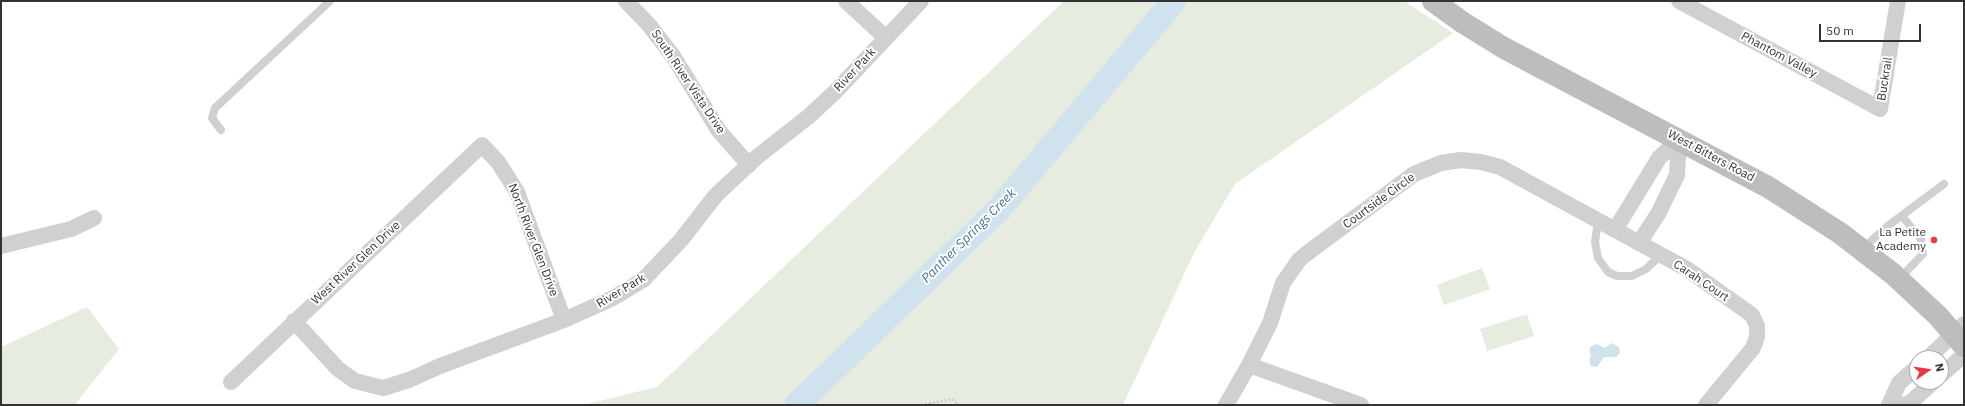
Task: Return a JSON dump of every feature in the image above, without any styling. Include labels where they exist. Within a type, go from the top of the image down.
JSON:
[{"type":"main road","name":"West Bitters Road","points":[[1433,1],[1462,22],[1504,48],[1680,139],[1768,187],[1840,233],[1861,249],[1899,279],[1960,335]]},
{"type":"street","name":"South River Vista Drive","points":[[626,1],[649,25],[673,56],[719,131],[749,165]]},
{"type":"street","points":[[846,1],[886,37]]},
{"type":"street","name":"River Park","points":[[294,322],[338,369],[355,381],[383,388],[410,380],[440,366],[564,320],[613,298],[643,280],[681,240],[716,195],[758,156],[808,117],[922,1]]},
{"type":"street","name":"Buckrail","points":[[1880,109],[1898,1]]},
{"type":"street","name":"Phantom Valley","points":[[1687,3],[1880,109]]},
{"type":"street","points":[[1615,230],[1659,158],[1680,139]]},
{"type":"street","points":[[1638,243],[1658,214],[1677,175],[1680,139]]},
{"type":"street","name":"North River Glen Drive","points":[[482,145],[498,162],[517,192],[564,320]]},
{"type":"street","name":"West River Glen Drive","points":[[231,382],[482,145]]},
{"type":"street","name":"Courtside Circle","points":[[1226,405],[1249,365],[1270,323],[1283,283],[1299,260],[1414,174],[1432,166],[1461,160],[1481,162],[1500,168],[1638,243]]},
{"type":"street","points":[[1,246],[71,229],[94,218]]},
{"type":"street","name":"Carah Court","points":[[1638,243],[1687,269],[1752,315],[1758,326],[1758,337],[1754,348],[1706,405]]},
{"type":"street","points":[[1939,350],[1960,335]]},
{"type":"street","points":[[1949,368],[1964,355]]},
{"type":"street","points":[[1249,365],[1361,405]]},
{"type":"street","points":[[1889,405],[1899,383],[1909,374]]},
{"type":"street","points":[[1903,405],[1910,403],[1924,390]]},
{"type":"lane","points":[[221,130],[212,118],[215,108],[330,1]]},
{"type":"lane","points":[[1861,249],[1944,184]]},
{"type":"lane","points":[[1899,279],[1924,254],[1921,239],[1902,216]]},
{"type":"lane","points":[[1598,220],[1594,242],[1598,258],[1608,272],[1617,276],[1632,276],[1646,269],[1661,255]]},
{"type":"path","points":[[921,405],[952,399],[959,405]]},
{"type":"shaded area","points":[[1064,1],[1404,1],[1453,33],[1235,184],[1195,251],[1123,405],[583,405],[657,387]]},
{"type":"shaded area","points":[[1482,268],[1490,289],[1444,305],[1437,285]]},
{"type":"shaded area","points":[[87,307],[119,349],[76,403],[79,405],[1,405],[1,347]]},
{"type":"shaded area","points":[[1527,314],[1534,336],[1487,351],[1480,329]]},
{"type":"water","points":[[1612,343],[1619,347],[1620,353],[1616,357],[1604,357],[1597,367],[1591,366],[1589,360],[1591,356],[1589,350],[1591,346],[1597,344],[1605,348]]},
{"type":"waterway","name":"Panther Springs Creek","points":[[797,405],[999,209],[1174,1]]},
{"type":"place","name":"La Petite Academy","points":[[1934,240]]}]
